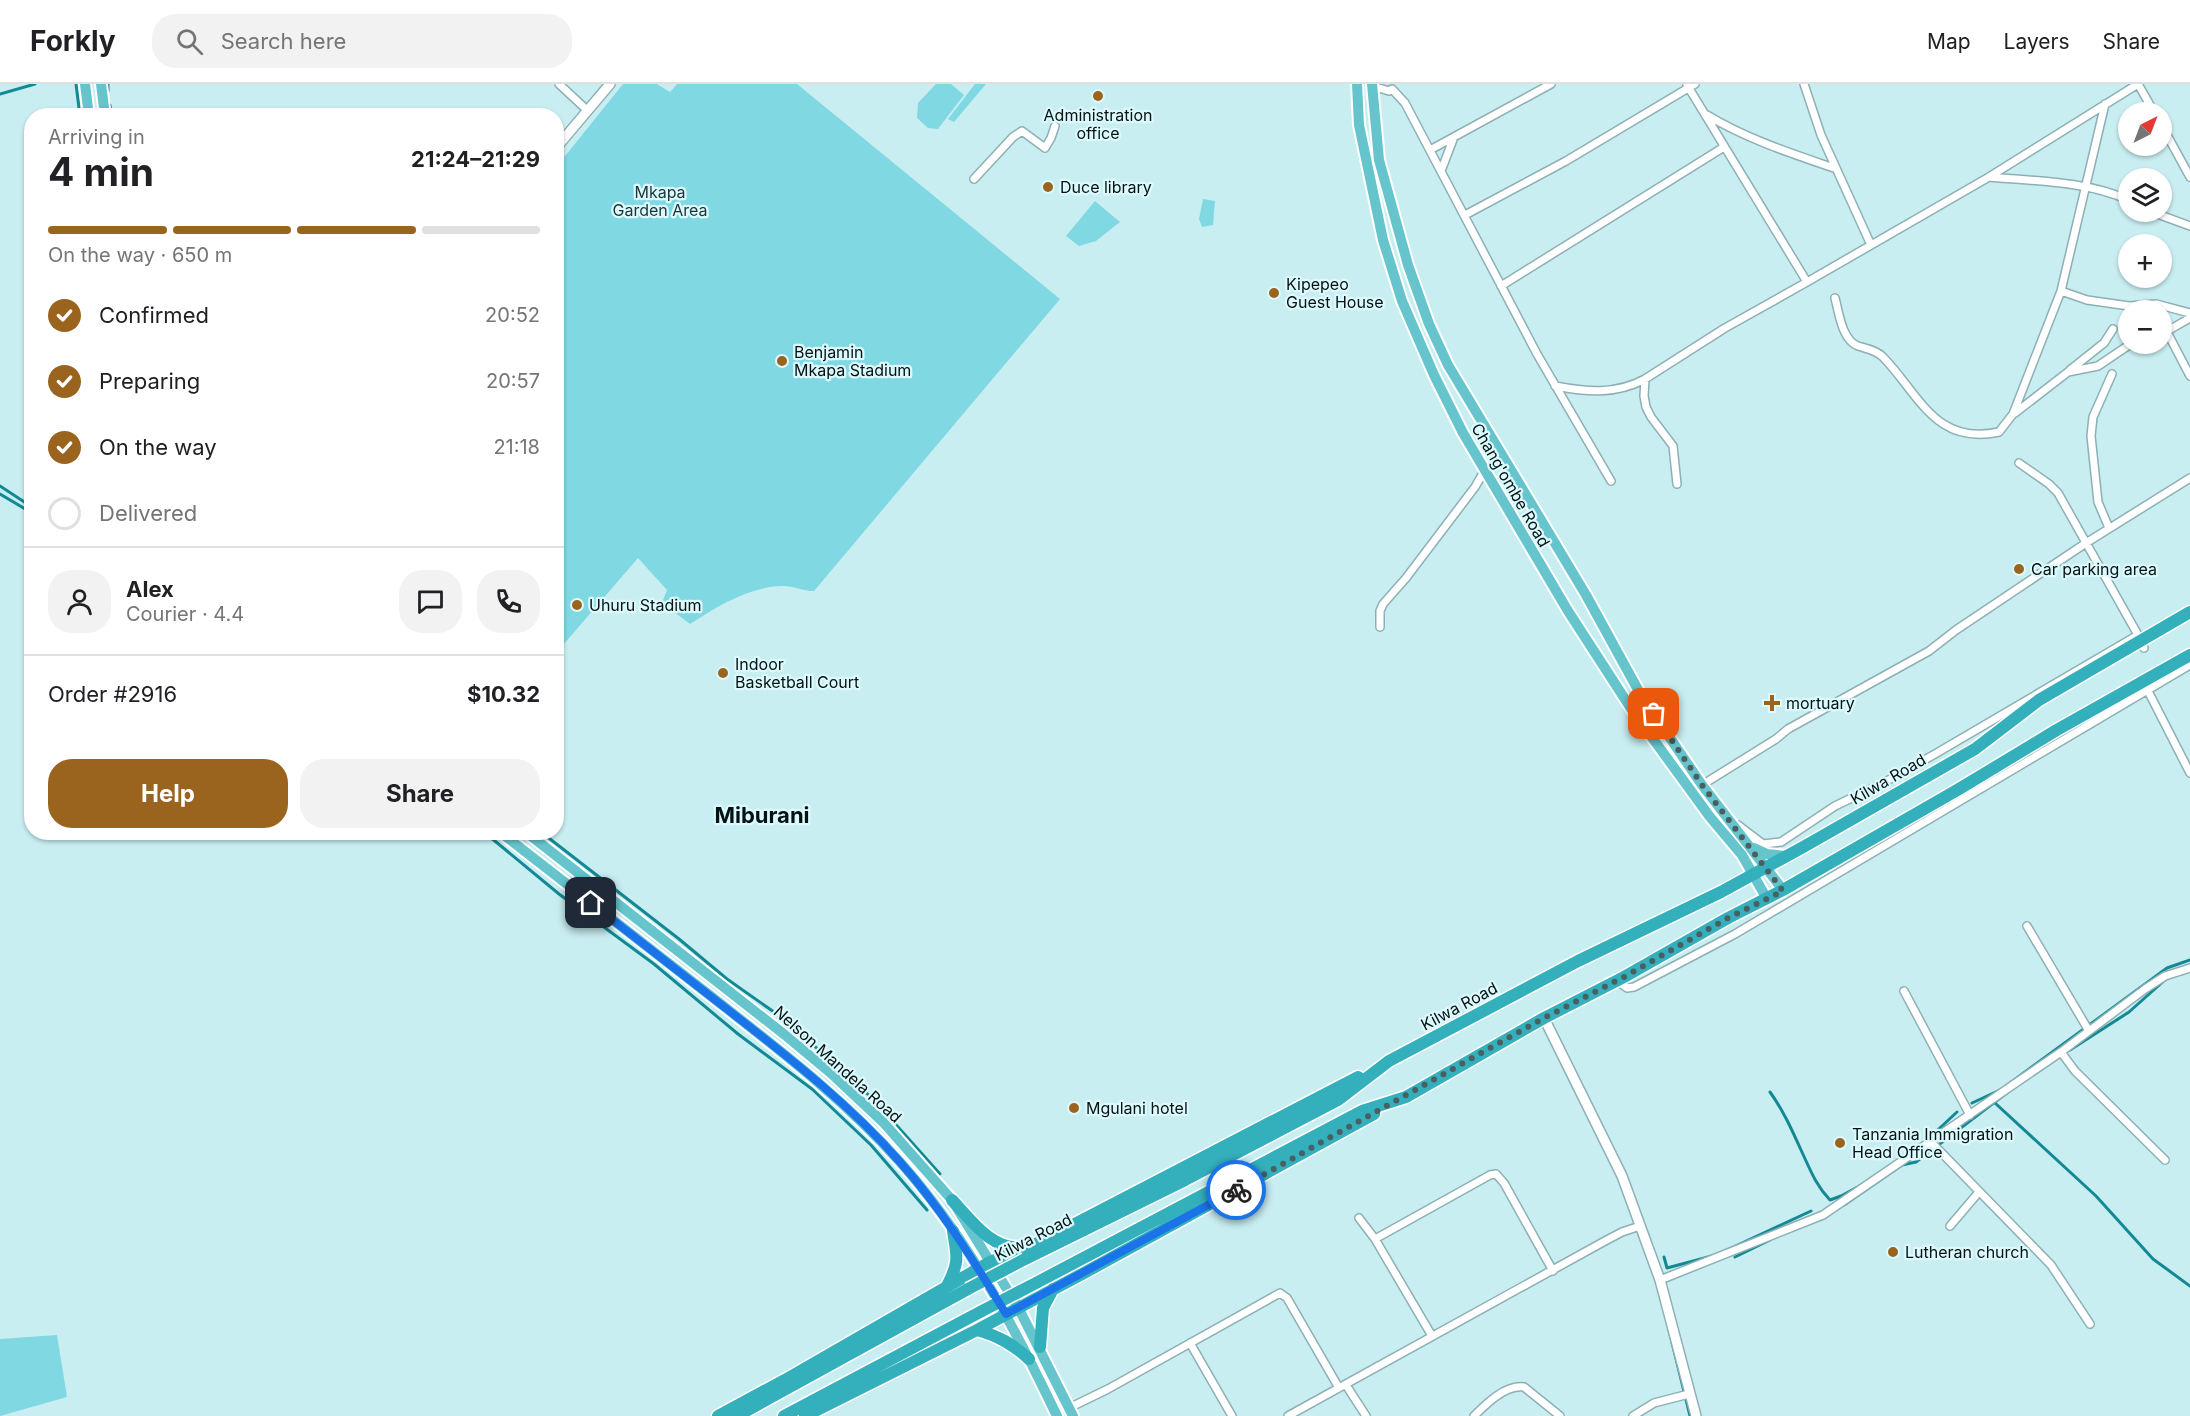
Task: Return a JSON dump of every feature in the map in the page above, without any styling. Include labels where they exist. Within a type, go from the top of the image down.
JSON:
[{"type":"highway","name":"Kilwa Road","points":[[737,1416],[1025,1259],[1185,1180],[1338,1100],[1389,1061],[1578,962],[1766,868],[1975,748],[2039,700],[2190,612]]},
{"type":"highway","points":[[806,1416],[977,1330],[1406,1097],[1544,1018],[1617,981],[1728,918],[1783,891],[1959,789],[2055,730],[2145,686],[2190,655]]},
{"type":"highway","points":[[718,1416],[990,1262],[1033,1246],[1389,1061]]},
{"type":"highway","points":[[784,1416],[1362,1111],[1406,1097]]},
{"type":"highway","points":[[952,1200],[981,1230],[1004,1247],[1033,1246]]},
{"type":"highway","points":[[947,1286],[956,1269],[958,1257],[953,1231]]},
{"type":"highway","points":[[1040,1347],[1043,1308],[1054,1288]]},
{"type":"highway","points":[[977,1330],[1014,1345],[1029,1359]]},
{"type":"main road","points":[[85,84],[88,108]]},
{"type":"main road","points":[[101,84],[104,108]]},
{"type":"main road","name":"Chang'ombe Road","points":[[1357,84],[1359,125],[1383,240],[1402,301],[1463,433],[1486,468],[1534,556],[1632,711],[1742,855],[1767,898]]},
{"type":"main road","name":"Chang'ombe Road","points":[[1372,85],[1380,160],[1408,265],[1439,346],[1586,596],[1642,697],[1702,785],[1783,891]]},
{"type":"main road","name":"Nelson Mandela Road","points":[[510,840],[775,1047],[854,1113],[900,1162],[979,1269],[1006,1314],[1057,1416]]},
{"type":"main road","name":"Nelson Mandela Road","points":[[536,840],[728,989],[833,1075],[883,1122],[952,1200],[1018,1307],[1071,1412]]},
{"type":"main road","name":"Chang'ombe Road","points":[[1747,842],[1761,853],[1786,856]]},
{"type":"main road","points":[[1736,884],[1742,874],[1742,855]]},
{"type":"street","points":[[559,84],[588,111]]},
{"type":"street","points":[[564,139],[610,84]]},
{"type":"street","points":[[1389,91],[1395,84]]},
{"type":"street","points":[[1430,150],[1551,84]]},
{"type":"street","points":[[1804,84],[1834,168],[1871,245]]},
{"type":"street","points":[[1555,386],[1584,392],[1610,392],[1631,386],[1725,328],[1989,177],[2138,84],[2148,102]]},
{"type":"street","points":[[1372,85],[1389,91],[1392,89],[1405,103],[1555,386],[1611,481]]},
{"type":"street","points":[[1465,214],[1566,161],[1690,85],[1724,147],[1808,282]]},
{"type":"street","points":[[2013,414],[2061,291],[2104,104]]},
{"type":"street","points":[[1705,114],[1743,135],[1834,168]]},
{"type":"street","points":[[974,179],[1013,137],[1022,131],[1045,148],[1055,126]]},
{"type":"street","points":[[1441,171],[1454,137]]},
{"type":"street","points":[[2172,144],[2190,177]]},
{"type":"street","points":[[1501,286],[1724,147]]},
{"type":"street","points":[[1989,177],[2085,187],[2118,195]]},
{"type":"street","points":[[2172,219],[2190,226]]},
{"type":"street","points":[[2061,291],[2087,300],[2128,306],[2156,304],[2190,313]]},
{"type":"street","points":[[1835,298],[1846,334],[1855,345],[1878,352],[1912,396],[1937,420],[1954,431],[1973,434],[1999,432],[2013,414],[2104,342],[2113,329]]},
{"type":"street","points":[[2172,328],[2190,318]]},
{"type":"street","points":[[2172,346],[2190,376]]},
{"type":"street","points":[[2068,372],[2098,366],[2118,352]]},
{"type":"street","points":[[2109,528],[2098,502],[2091,436],[2093,417],[2112,374]]},
{"type":"street","points":[[1645,379],[1646,407],[1673,446],[1677,484]]},
{"type":"street","points":[[1727,818],[1763,844],[1781,842],[1838,804],[1885,782],[2141,641],[2058,493],[2019,463]]},
{"type":"street","points":[[1380,627],[1383,604],[1406,578],[1475,487],[1486,468]]},
{"type":"street","points":[[1702,785],[1776,740],[1788,729],[1929,651],[1956,630],[2086,543],[2190,478]]},
{"type":"street","points":[[1617,981],[1627,988],[1634,987],[1735,934],[2145,686],[2190,665]]},
{"type":"street","points":[[2145,686],[2190,773]]},
{"type":"street","points":[[2027,926],[2089,1032]]},
{"type":"street","points":[[1660,1280],[1823,1215],[2061,1052],[2158,981],[2190,968]]},
{"type":"street","points":[[1904,991],[1970,1115]]},
{"type":"street","points":[[1544,1018],[1622,1176],[1660,1280],[1696,1416]]},
{"type":"street","points":[[2061,1052],[2075,1071],[2165,1160]]},
{"type":"street","points":[[1931,1142],[2051,1265],[2090,1324]]},
{"type":"street","points":[[1375,1239],[1490,1175],[1496,1174],[1504,1183],[1553,1271]]},
{"type":"street","points":[[1950,1226],[1979,1192]]},
{"type":"street","points":[[1359,1218],[1375,1239],[1432,1336]]},
{"type":"street","points":[[1288,1416],[1622,1232],[1640,1226]]},
{"type":"street","points":[[1071,1412],[1280,1293],[1287,1298],[1342,1387],[1366,1416]]},
{"type":"street","points":[[1190,1343],[1232,1416]]},
{"type":"street","points":[[1474,1416],[1491,1400],[1511,1388],[1520,1386],[1560,1416]]},
{"type":"street","points":[[1633,1416],[1654,1403],[1689,1394]]},
{"type":"green space","name":"Benjamin Mkapa Stadium","points":[[623,84],[657,84],[670,92],[677,84],[797,84],[1060,299],[814,591],[785,586],[757,590],[722,605],[690,624],[662,603],[667,590],[638,558],[564,644],[564,157]]},
{"type":"green space","points":[[936,84],[951,84],[964,95],[938,129],[928,128],[917,118],[918,103]]},
{"type":"green space","points":[[975,84],[986,84],[954,122],[948,119]]},
{"type":"green space","points":[[1203,199],[1215,201],[1213,225],[1202,227],[1199,219]]},
{"type":"green space","points":[[1095,201],[1120,222],[1096,241],[1079,246],[1066,236]]},
{"type":"green space","points":[[57,1335],[67,1397],[0,1416],[0,1339]]},
{"type":"waterway","points":[[0,94],[35,84]]},
{"type":"waterway","points":[[76,84],[79,108]]},
{"type":"waterway","points":[[108,84],[108,91]]},
{"type":"waterway","points":[[0,486],[24,502]]},
{"type":"waterway","points":[[0,494],[24,508]]},
{"type":"waterway","points":[[494,840],[559,894],[654,964],[738,1034],[812,1089],[871,1145],[927,1210]]},
{"type":"waterway","points":[[551,840],[810,1042],[873,1099],[940,1174]]},
{"type":"waterway","points":[[2006,1086],[2167,968],[2190,960]]},
{"type":"waterway","points":[[2070,1050],[2129,1012],[2166,979]]},
{"type":"waterway","points":[[1972,1103],[2000,1090]]},
{"type":"waterway","points":[[1770,1092],[1787,1120],[1813,1176],[1830,1200],[1865,1183]]},
{"type":"waterway","points":[[1844,1205],[1902,1165],[1916,1162],[2008,1092]]},
{"type":"waterway","points":[[1995,1103],[2096,1196],[2153,1259],[2190,1286]]},
{"type":"waterway","points":[[1927,1140],[1957,1112]]},
{"type":"waterway","points":[[1727,1250],[1811,1211]]},
{"type":"waterway","points":[[1735,1257],[1770,1240]]},
{"type":"waterway","points":[[1664,1257],[1667,1268],[1712,1256]]},
{"type":"waterway","points":[[1669,1330],[1690,1416]]},
{"type":"way so far","points":[[1236,1190],[1544,1018],[1624,977],[1728,918],[1783,891],[1702,785],[1654,714]]},
{"type":"place","name":"Administration office","points":[[1098,96]]},
{"type":"place","name":"Duce library","points":[[1048,187]]},
{"type":"place","name":"Kipepeo Guest House","points":[[1274,293]]},
{"type":"place","name":"Benjamin Mkapa Stadium","points":[[782,361]]},
{"type":"place","name":"Car parking area","points":[[2019,569]]},
{"type":"place","name":"Uhuru Stadium","points":[[577,605]]},
{"type":"place","name":"Indoor Basketball Court","points":[[723,673]]},
{"type":"place","name":"mortuary","points":[[1772,703]]},
{"type":"place","name":"Mgulani hotel","points":[[1074,1108]]},
{"type":"place","name":"Tanzania Immigration Head Office","points":[[1840,1143]]},
{"type":"place","name":"Lutheran church","points":[[1893,1252]]},
{"type":"district","name":"Miburani","points":[[762,815]]},
{"type":"route","points":[[591,903],[775,1047],[854,1113],[900,1162],[945,1219],[976,1263],[1006,1314],[1236,1190]]},
{"type":"park label","name":"Mkapa Garden Area","points":[[660,201]]}]
